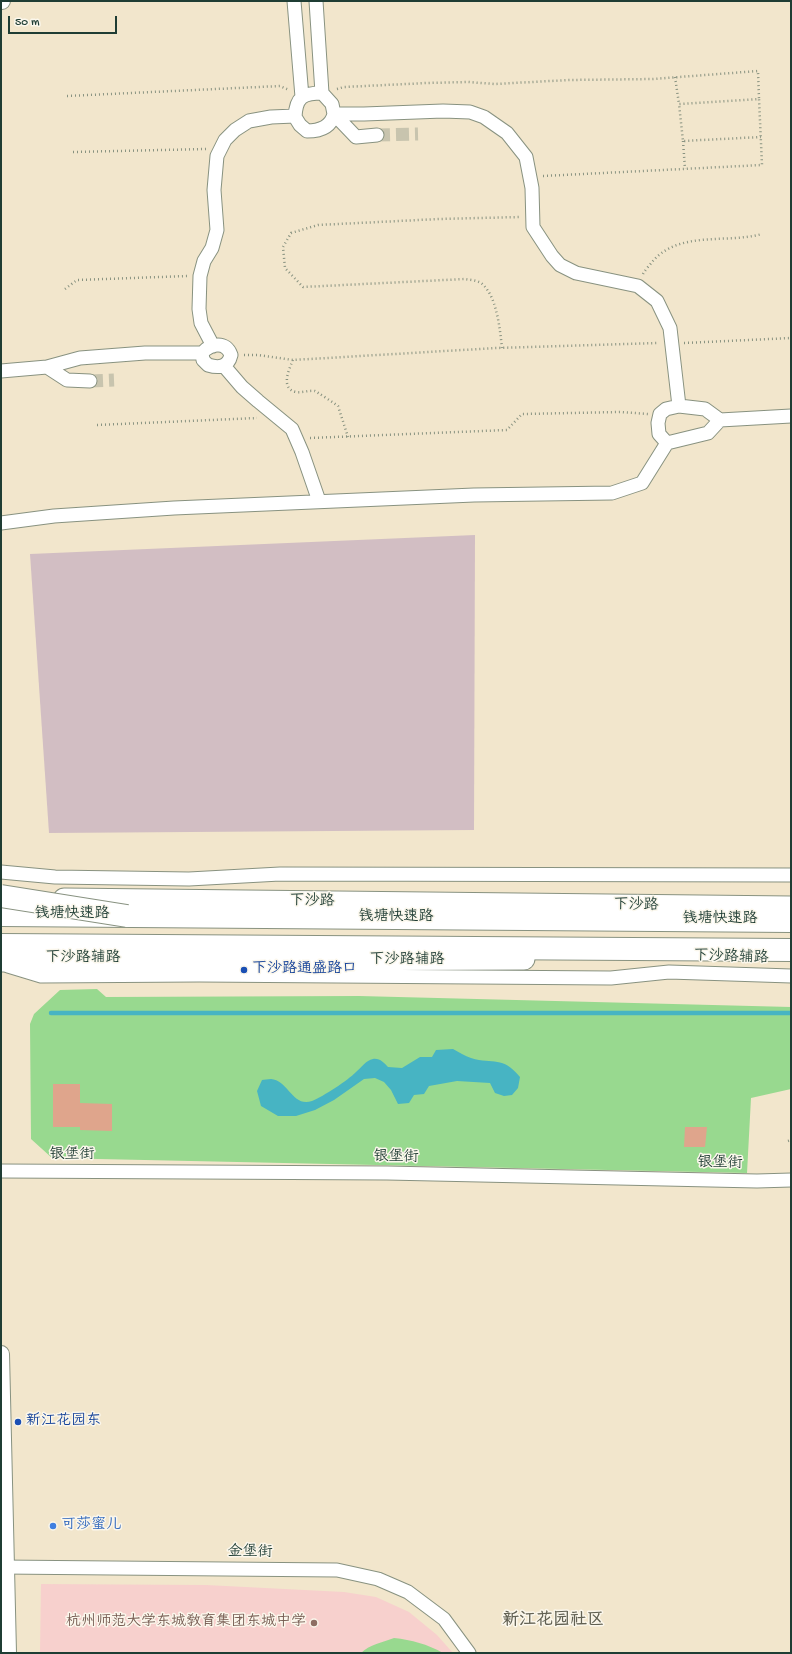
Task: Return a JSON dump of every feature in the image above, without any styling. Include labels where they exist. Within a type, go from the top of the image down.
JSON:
[{"type":"highway","points":[[1,897],[127,916]]},
{"type":"highway","name":"钱塘快速路","points":[[1,915],[791,920]]},
{"type":"highway","name":"钱塘快速路","points":[[1,945],[791,950]]},
{"type":"main road","name":"下沙路","points":[[1,897],[791,907]]},
{"type":"main road","points":[[1,961],[791,958]]},
{"type":"street","points":[[294,1],[302,96]]},
{"type":"street","points":[[316,1],[322,93],[332,104],[334,114],[333,120],[321,130],[307,131],[300,125],[295,116],[298,100],[302,96],[310,93],[322,93]]},
{"type":"street","points":[[334,114],[436,111],[470,112],[484,117],[507,133],[526,156],[532,188],[533,227],[542,244],[560,265],[576,273],[638,286],[657,302],[670,328],[679,406]]},
{"type":"street","points":[[334,114],[356,137],[378,135]]},
{"type":"street","points":[[1,371],[47,367],[80,358],[207,349],[217,344],[230,351],[228,360],[219,368],[208,365],[203,360],[207,349],[199,309],[200,276],[204,262],[212,248],[217,230],[214,190],[217,156],[225,140],[235,130],[250,121],[271,117],[295,116]]},
{"type":"street","points":[[228,360],[242,387],[292,429],[319,501]]},
{"type":"street","points":[[47,367],[67,380],[90,381]]},
{"type":"street","points":[[667,443],[659,434],[658,423],[660,414],[666,409],[679,406],[705,409],[720,420],[791,416]]},
{"type":"street","points":[[1,523],[54,516],[174,508],[474,495],[612,493],[642,483],[667,443],[708,432],[720,420]]},
{"type":"street","points":[[1,872],[55,877],[189,879],[288,874],[791,875]]},
{"type":"street","name":"下沙路辅路","points":[[1,964],[41,976],[199,975],[611,978],[669,972],[791,976]]},
{"type":"street","name":"银堡街","points":[[1,1171],[379,1173],[757,1181],[791,1180]]},
{"type":"street","points":[[1,1354],[4,1567],[8,1653]]},
{"type":"street","name":"金堡街","points":[[4,1567],[337,1570],[378,1579],[408,1592],[444,1619],[469,1653]]},
{"type":"path","points":[[322,93],[344,87],[468,82],[495,84],[675,77],[758,71],[762,165],[566,176],[530,176]]},
{"type":"path","points":[[675,77],[685,169]]},
{"type":"path","points":[[67,96],[280,86],[302,96]]},
{"type":"path","points":[[679,104],[759,99]]},
{"type":"path","points":[[683,141],[761,137]]},
{"type":"path","points":[[73,152],[221,148]]},
{"type":"path","points":[[502,348],[496,313],[492,300],[481,283],[466,279],[303,286],[285,268],[283,247],[291,233],[318,225],[532,216]]},
{"type":"path","points":[[638,286],[644,272],[657,257],[668,248],[702,240],[748,238],[762,234]]},
{"type":"path","points":[[65,289],[77,280],[200,276]]},
{"type":"path","points":[[228,360],[258,355],[292,360],[502,348],[791,338]]},
{"type":"path","points":[[292,360],[287,373],[287,383],[291,390],[296,392],[318,392],[322,397],[338,406],[348,437]]},
{"type":"path","points":[[297,439],[508,430],[522,414],[621,412],[660,414]]},
{"type":"path","points":[[97,425],[278,417]]},
{"type":"shaded area","points":[[475,535],[474,830],[49,833],[30,554]]},
{"type":"shaded area","points":[[41,1584],[206,1585],[344,1592],[376,1597],[409,1612],[437,1635],[453,1653],[40,1653]]},
{"type":"green space","points":[[97,989],[106,997],[359,996],[791,1007],[791,1089],[751,1098],[747,1173],[52,1158],[31,1139],[30,1024],[34,1014],[60,990]]},
{"type":"green space","points":[[394,1638],[419,1643],[443,1653],[361,1653],[372,1646]]},
{"type":"water","points":[[453,1049],[471,1058],[503,1063],[508,1066],[520,1077],[518,1088],[512,1095],[504,1096],[495,1093],[490,1083],[457,1081],[429,1086],[424,1094],[414,1095],[409,1103],[398,1104],[391,1090],[384,1082],[375,1078],[364,1079],[334,1100],[315,1110],[296,1116],[278,1116],[261,1106],[257,1091],[262,1080],[271,1079],[282,1084],[300,1101],[312,1101],[323,1096],[341,1084],[370,1060],[380,1060],[388,1067],[402,1068],[420,1057],[432,1057],[436,1050]]},
{"type":"building","points":[[53,1084],[80,1084],[80,1103],[112,1104],[112,1131],[80,1130],[80,1127],[53,1127]]},
{"type":"building","points":[[685,1127],[707,1127],[705,1147],[684,1147]]},
{"type":"waterway","points":[[51,1013],[791,1013]]},
{"type":"tunnel","points":[[377,135],[418,134]]},
{"type":"tunnel","points":[[90,381],[114,380]]},
{"type":"place","name":"下沙路通盛路口","points":[[244,970]]},
{"type":"place","name":"新江花园东","points":[[18,1422]]},
{"type":"place","name":"可莎蜜儿","points":[[53,1526]]},
{"type":"place","name":"杭州师范大学东城教育集团东城中学","points":[[314,1623]]},
{"type":"district","name":"新江花园社区","points":[[553,1621]]}]
